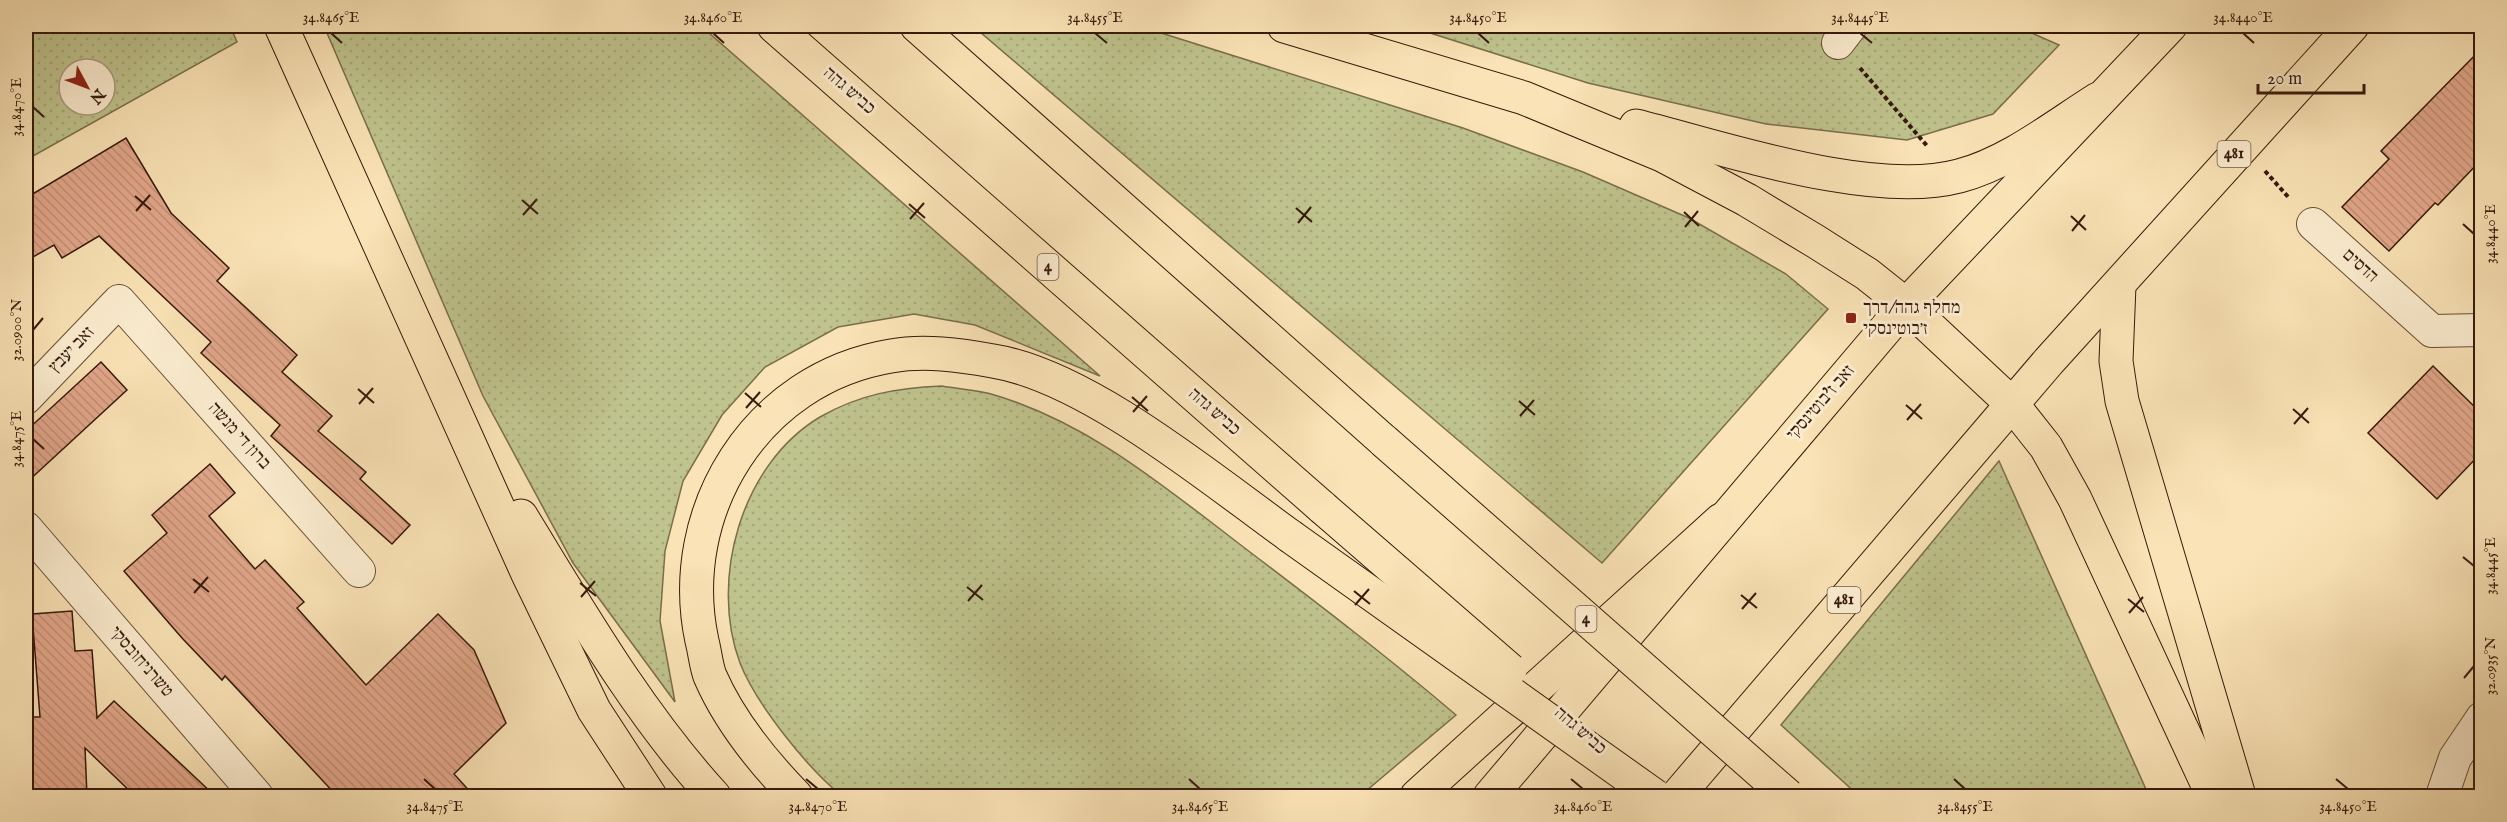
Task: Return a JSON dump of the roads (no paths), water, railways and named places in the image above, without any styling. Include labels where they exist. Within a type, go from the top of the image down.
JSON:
[{"type":"main road","points":[[281,26],[528,574],[594,710],[650,796]]},
{"type":"main road","name":"כביש גהה","points":[[774,26],[1655,796]]},
{"type":"main road","name":"4","points":[[916,26],[1788,796]]},
{"type":"main road","points":[[1284,26],[1524,98],[1801,168],[1859,179],[1913,182],[1958,177],[1989,166],[2098,99]]},
{"type":"main road","name":"זאב ז'בוטינסקי","points":[[1490,796],[1721,520],[1906,305],[2098,99],[2170,26]]},
{"type":"main road","name":"481","points":[[1677,796],[2012,404],[2352,26]]},
{"type":"main road","points":[[1524,98],[1662,155],[1747,200],[1867,274],[1906,305],[2012,404],[2046,447],[2074,499],[2213,796]]},
{"type":"main road","points":[[2119,285],[2116,361],[2122,401],[2239,796]]},
{"type":"main road","points":[[429,353],[520,515],[586,621],[652,718],[714,796]]},
{"type":"main road","points":[[796,796],[738,725],[710,675],[696,614],[696,564],[708,510],[731,462],[763,422],[801,391],[845,369],[891,356],[944,354],[997,361],[1043,377],[1098,403],[1162,445],[1655,796]]},
{"type":"main road","points":[[1417,796],[1721,520]]},
{"type":"street","name":"הדסים","points":[[2313,224],[2432,331],[2481,330]]},
{"type":"street","name":"זאב יעבץ","points":[[26,398],[119,301]]},
{"type":"street","name":"ברון די מנשה","points":[[119,301],[359,571]]},
{"type":"street","name":"טשרניחובסקי","points":[[26,528],[257,796]]},
{"type":"street","points":[[2442,796],[2456,759],[2481,718]]},
{"type":"place","name":"מחלף גהה/דרך ז׳בוטינסקי","points":[[1851,318]]}]
